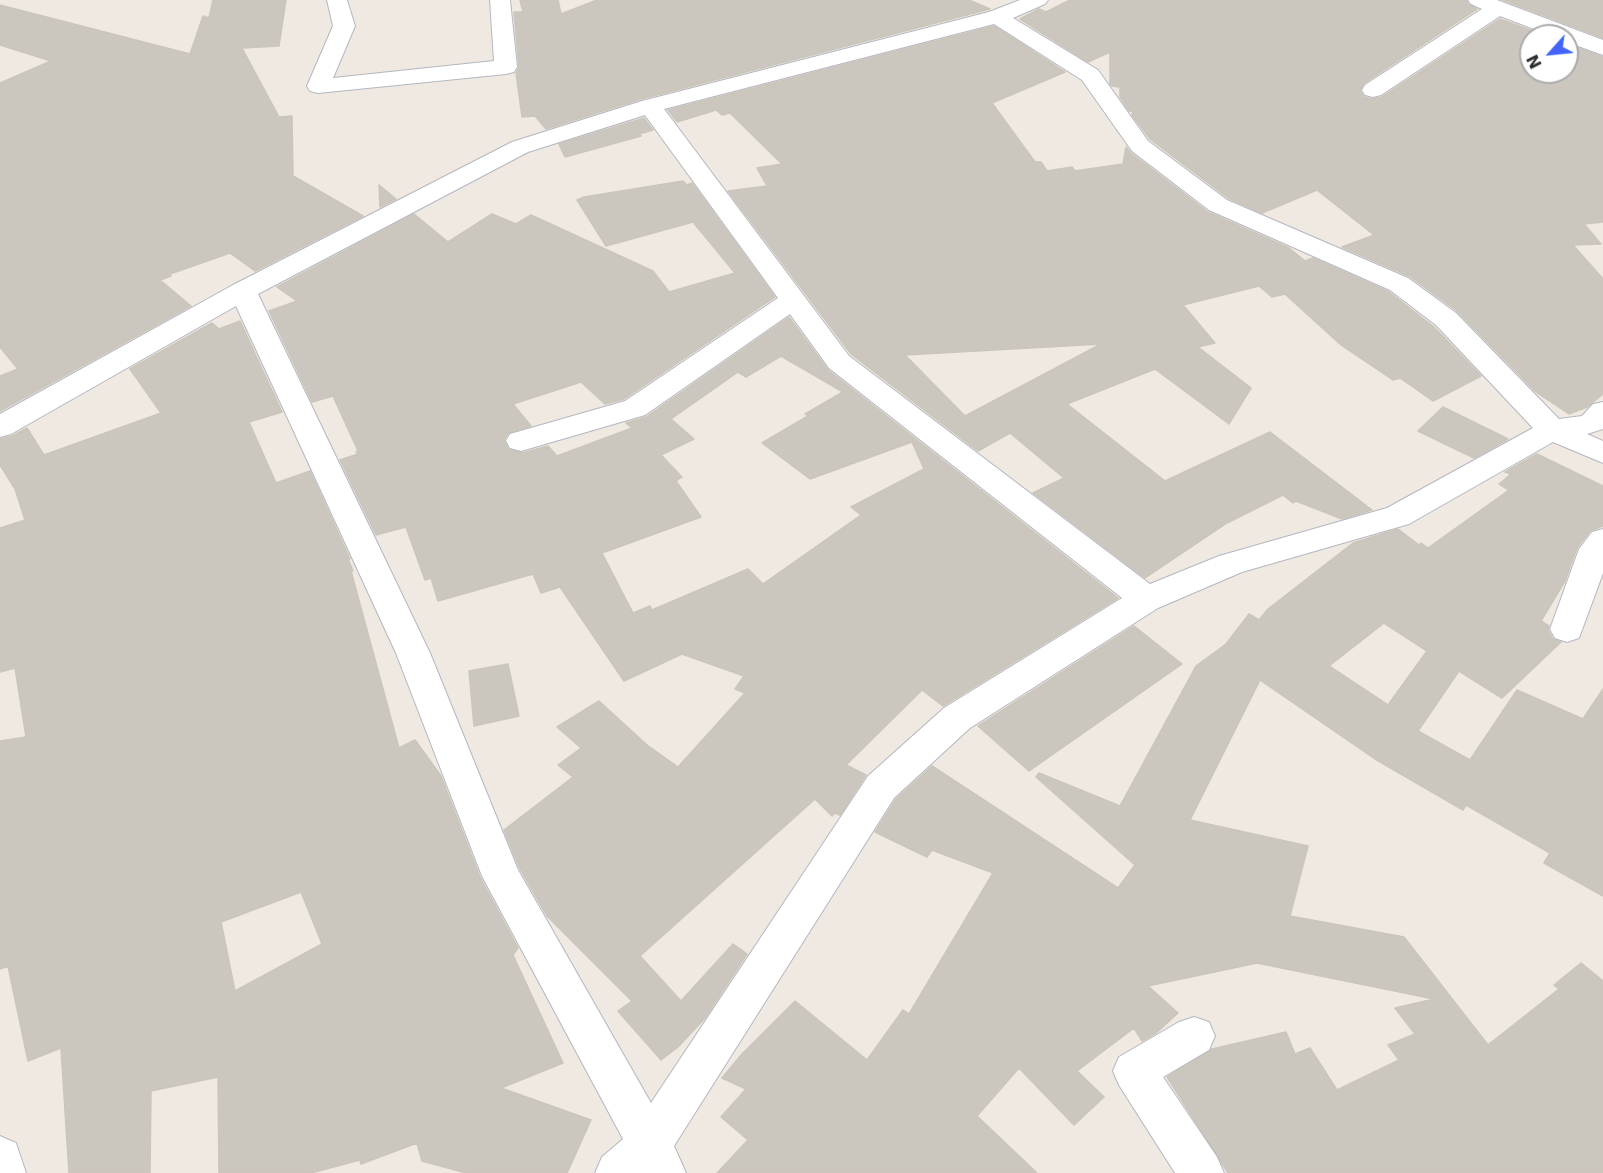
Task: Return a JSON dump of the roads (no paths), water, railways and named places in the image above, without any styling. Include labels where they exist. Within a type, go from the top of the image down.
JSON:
[{"type":"street","points":[[337,0],[344,26],[318,86],[506,67],[500,0]]},
{"type":"street","points":[[0,427],[243,291],[520,147],[650,106],[997,17],[1038,0]]},
{"type":"street","points":[[1373,90],[1487,4],[1603,48]]},
{"type":"street","points":[[997,17],[1090,75],[1140,146],[1218,205],[1399,284],[1446,319],[1552,430],[1603,453]]},
{"type":"street","points":[[650,106],[838,362],[1146,599]]},
{"type":"street","points":[[243,291],[413,653],[501,876],[657,1159]]},
{"type":"street","points":[[521,441],[635,408],[792,300]]},
{"type":"street","points":[[618,1173],[657,1159],[881,787],[957,718],[1146,599],[1232,564],[1398,516],[1552,430],[1591,424],[1603,411]]},
{"type":"street","points":[[1567,629],[1595,549],[1603,540]]},
{"type":"street","points":[[1194,1036],[1134,1071],[1201,1173]]},
{"type":"street","points":[[0,1158],[3,1173]]}]
